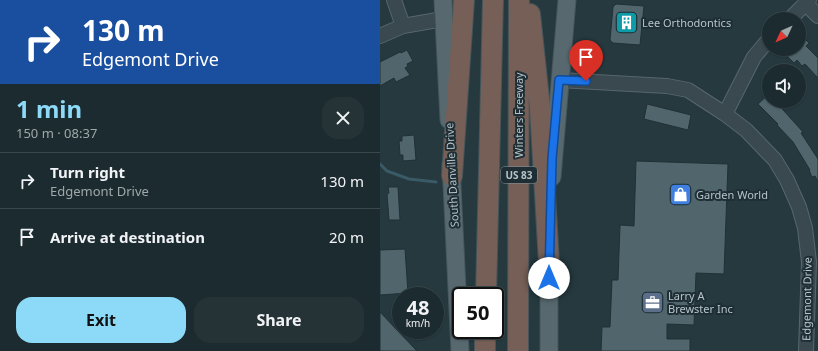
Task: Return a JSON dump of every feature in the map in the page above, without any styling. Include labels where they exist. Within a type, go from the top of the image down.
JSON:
[{"type":"highway","points":[[452,176],[464,0]]},
{"type":"highway","name":"US 83","points":[[486,287],[493,0]]},
{"type":"highway","name":"Winters Freeway","points":[[518,351],[519,0]]},
{"type":"highway","points":[[529,0],[540,108],[549,263]]},
{"type":"highway","points":[[485,339],[485,351]]},
{"type":"main road","name":"South Danville Drive","points":[[443,0],[460,351]]},
{"type":"main road","points":[[549,351],[549,263],[552,159],[567,0]]},
{"type":"street","points":[[394,0],[403,26]]},
{"type":"street","points":[[797,12],[807,2],[818,16]]},
{"type":"street","points":[[380,36],[403,26],[443,19]]},
{"type":"street","points":[[725,114],[754,57],[762,47]]},
{"type":"street","name":"Edgemont Drive","points":[[559,80],[667,86],[688,90],[725,114],[746,130],[775,160],[788,180],[800,206],[805,228],[809,262],[806,351]]},
{"type":"building","name":"Lee Orthodontics","points":[[616,4],[644,6],[640,45],[613,43],[610,40],[613,7]]},
{"type":"building","points":[[806,46],[818,58],[818,78],[806,64],[800,64],[797,60],[794,63],[787,56],[806,56]]},
{"type":"building","points":[[407,50],[413,61],[407,64],[408,66],[405,68],[410,75],[396,82],[394,78],[380,86],[380,62]]},
{"type":"building","points":[[762,100],[762,108],[758,104]]},
{"type":"building","points":[[647,104],[691,115],[688,130],[644,119]]},
{"type":"building","points":[[762,108],[781,108],[803,132],[801,133],[818,159],[818,182],[815,176],[812,177],[810,170],[793,142],[777,125],[778,124]]},
{"type":"building","points":[[414,135],[416,160],[403,161],[403,155],[400,155],[399,141],[402,141],[402,136]]},
{"type":"building","name":"Garden World","points":[[636,161],[728,164],[724,274],[696,273],[694,325],[667,324],[667,339],[690,339],[690,351],[601,351],[602,327],[610,327],[612,280],[618,280],[620,225],[634,226]]},
{"type":"building","points":[[388,187],[398,187],[400,220],[389,220],[387,194],[389,193]]},
{"type":"building","points":[[405,249],[408,287],[392,287],[392,294],[380,295],[380,250]]},
{"type":"building","points":[[380,312],[392,325],[392,339],[406,339],[417,351],[380,351]]},
{"type":"waterway","points":[[380,164],[387,171],[409,179],[436,182]]},
{"type":"place","name":"Lee Orthodontics","points":[[627,23]]},
{"type":"place","name":"Garden World","points":[[681,195]]},
{"type":"place","name":"Larry A Brewster Inc","points":[[653,302]]},
{"type":"route","points":[[549,278],[552,159],[559,80],[586,81]]}]
